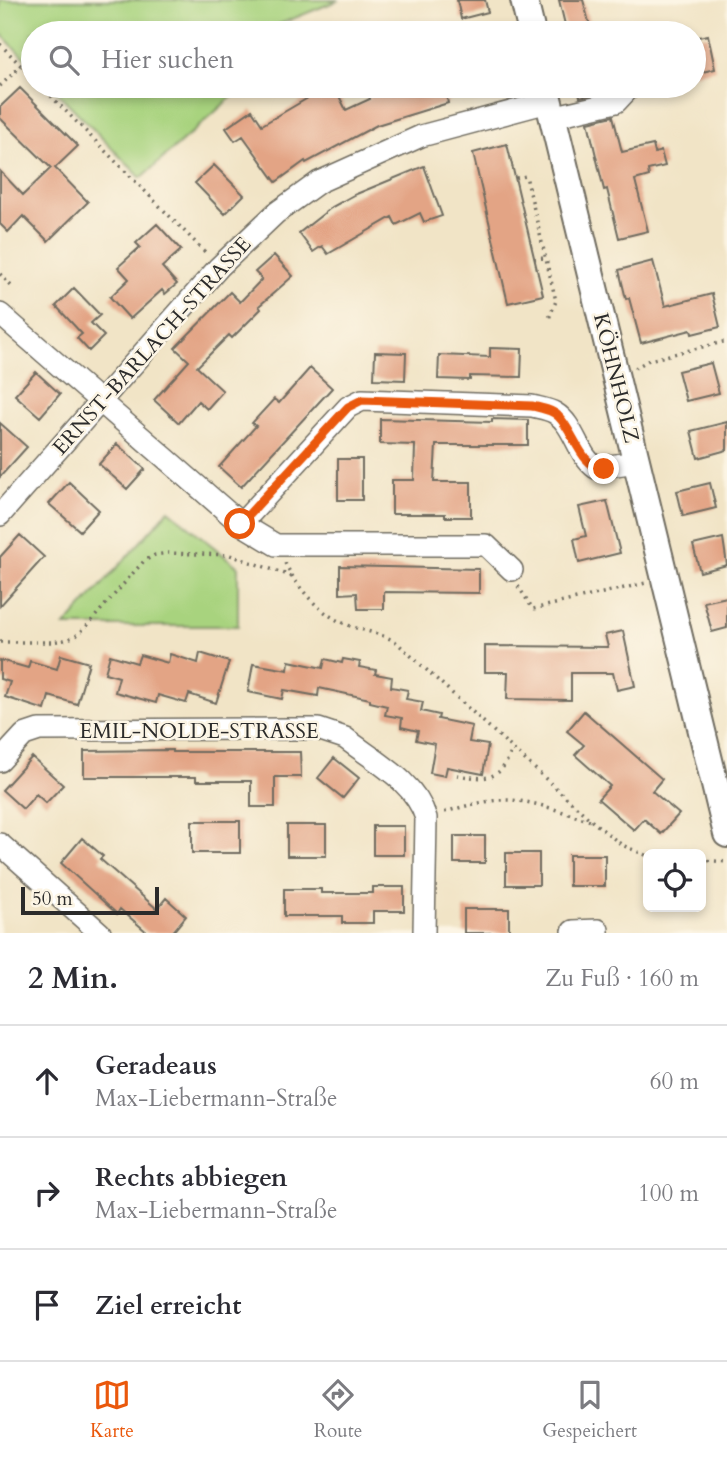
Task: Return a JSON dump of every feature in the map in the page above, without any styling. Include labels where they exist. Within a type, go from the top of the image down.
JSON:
[{"type":"main road","points":[[524,0],[529,21]]},
{"type":"main road","name":"KÖHNHOLZ","points":[[548,101],[727,834]]},
{"type":"street","name":"ERNST-BARLACH-STRASSE","points":[[0,515],[219,267],[276,213],[318,182],[421,136],[548,101],[616,102],[620,98]]},
{"type":"street","points":[[0,314],[240,524],[276,545],[486,545],[512,570]]},
{"type":"street","points":[[240,524],[348,407],[362,400],[532,406],[556,413],[568,428],[587,462],[596,468],[636,462]]},
{"type":"street","name":"EMIL-NOLDE-STRASSE","points":[[0,761],[24,736],[39,730],[318,729],[345,738],[410,788],[419,799],[426,818],[424,933]]},
{"type":"street","points":[[0,844],[100,933]]},
{"type":"street","points":[[573,931],[598,930],[598,933]]},
{"type":"path","points":[[0,44],[21,65]]},
{"type":"path","points":[[0,86],[21,67]]},
{"type":"path","points":[[53,98],[219,267]]},
{"type":"path","points":[[516,178],[526,176],[556,301],[548,321]]},
{"type":"path","points":[[534,259],[545,258]]},
{"type":"path","points":[[0,274],[14,289]]},
{"type":"path","points":[[616,379],[649,360],[727,341]]},
{"type":"path","points":[[276,545],[292,576],[330,616],[343,624],[372,631],[396,642],[593,821],[622,845],[643,854]]},
{"type":"path","points":[[0,642],[51,642],[76,636],[134,572],[155,555],[230,555],[292,576]]},
{"type":"path","points":[[512,570],[519,589],[533,609],[665,579]]},
{"type":"path","points":[[457,775],[489,778],[501,771],[512,749]]},
{"type":"path","points":[[426,818],[467,806],[510,800],[536,804],[593,821]]},
{"type":"path","points":[[706,860],[727,862]]},
{"type":"green space","points":[[0,0],[339,0],[287,21],[21,21],[21,55],[0,33]]},
{"type":"green space","points":[[63,98],[231,98],[141,178]]},
{"type":"green space","points":[[169,510],[238,567],[238,626],[65,626]]},
{"type":"building","points":[[457,0],[485,0],[488,12],[461,19]]},
{"type":"building","points":[[559,0],[583,0],[589,21],[564,21]]},
{"type":"building","points":[[706,35],[715,69],[706,71]]},
{"type":"building","points":[[20,88],[21,98],[30,98],[78,146],[55,168],[88,202],[48,241],[23,216],[8,232],[0,224],[0,171],[23,195],[51,168],[0,118],[0,107]]},
{"type":"building","points":[[308,98],[340,98],[346,110],[370,98],[447,98],[448,103],[377,125],[306,163],[305,161],[276,182],[243,136],[235,141],[226,128],[252,110],[262,125]]},
{"type":"building","points":[[613,116],[622,152],[653,145],[655,153],[661,151],[665,166],[648,170],[649,176],[635,180],[648,231],[619,238],[588,122]]},
{"type":"building","points":[[507,144],[543,295],[508,303],[473,153]]},
{"type":"building","points":[[214,165],[244,195],[225,214],[195,183]]},
{"type":"building","points":[[424,166],[442,216],[424,222],[420,213],[396,225],[392,217],[328,254],[322,246],[313,252],[299,233],[332,207],[354,195]]},
{"type":"building","points":[[157,224],[181,250],[162,267],[177,284],[165,294],[162,290],[130,319],[110,297],[129,279],[118,267],[140,247],[136,243]]},
{"type":"building","points":[[274,255],[293,276],[259,306],[261,309],[232,338],[229,335],[197,367],[223,391],[207,409],[198,401],[179,423],[154,400],[189,361],[175,348],[230,292],[240,302],[262,279],[255,272]]},
{"type":"building","points":[[653,261],[665,306],[712,294],[720,327],[692,334],[691,330],[641,343],[619,270]]},
{"type":"building","points":[[74,288],[100,315],[91,323],[104,336],[89,351],[77,338],[82,334],[56,306]]},
{"type":"building","points":[[490,348],[522,349],[521,377],[470,376],[470,380],[438,379],[439,355],[490,357]]},
{"type":"building","points":[[375,352],[406,353],[405,380],[374,379]]},
{"type":"building","points":[[711,363],[719,393],[686,401],[678,371]]},
{"type":"building","points":[[310,368],[332,388],[241,487],[219,467],[256,426],[252,423],[274,399],[279,403]]},
{"type":"building","points":[[36,372],[60,394],[40,417],[15,395]]},
{"type":"building","points":[[380,419],[492,422],[492,419],[528,420],[528,445],[436,445],[434,482],[471,482],[471,517],[392,514],[392,480],[414,480],[415,445],[380,444]]},
{"type":"building","points":[[727,422],[727,450],[698,458],[691,431]]},
{"type":"building","points":[[0,423],[27,447],[0,477]]},
{"type":"building","points":[[117,444],[145,469],[127,489],[99,464]]},
{"type":"building","points":[[338,459],[362,459],[362,500],[338,500]]},
{"type":"building","points":[[69,482],[99,510],[80,531],[49,504]]},
{"type":"building","points":[[710,483],[716,508],[683,516],[677,491]]},
{"type":"building","points":[[607,501],[620,553],[579,563],[574,539],[586,536],[579,507]]},
{"type":"building","points":[[20,535],[44,557],[0,606],[0,557]]},
{"type":"building","points":[[723,538],[727,565],[700,572],[693,545]]},
{"type":"building","points":[[340,566],[479,569],[479,593],[384,592],[384,609],[358,609],[357,593],[340,594]]},
{"type":"building","points":[[727,597],[727,628],[712,632],[704,602]]},
{"type":"building","points":[[623,631],[635,686],[617,690],[613,673],[571,673],[571,700],[507,699],[508,672],[485,672],[485,646],[608,647],[605,635]]},
{"type":"building","points":[[200,653],[229,662],[216,703],[189,694],[186,703],[158,695],[156,703],[115,692],[119,677],[105,673],[110,655],[137,663],[140,655],[168,663],[170,654],[198,663]]},
{"type":"building","points":[[61,655],[89,663],[77,704],[49,696],[45,710],[5,697],[10,682],[0,679],[0,660],[28,668],[30,661],[57,669]]},
{"type":"building","points":[[325,659],[342,663],[343,659],[360,662],[359,667],[392,677],[391,687],[408,690],[406,699],[423,702],[421,711],[439,715],[438,719],[472,726],[469,742],[488,745],[483,774],[447,767],[445,776],[430,773],[435,744],[416,740],[418,731],[401,727],[402,718],[385,715],[387,706],[370,702],[370,699],[319,688],[318,696],[284,690],[282,699],[248,692],[253,664],[288,670],[289,661],[323,668]]},
{"type":"building","points":[[584,711],[662,779],[652,791],[679,814],[661,834],[644,819],[634,830],[598,799],[610,786],[575,755],[584,745],[567,731]]},
{"type":"building","points":[[84,751],[300,752],[301,777],[275,777],[275,807],[251,807],[251,781],[196,781],[196,777],[84,777]]},
{"type":"building","points":[[32,757],[63,785],[46,803],[36,794],[23,809],[2,790]]},
{"type":"building","points":[[334,758],[359,778],[343,798],[318,778]]},
{"type":"building","points":[[192,821],[240,821],[240,853],[192,853]]},
{"type":"building","points":[[287,825],[326,825],[326,856],[287,856]]},
{"type":"building","points":[[373,826],[404,826],[404,855],[373,855]]},
{"type":"building","points":[[454,836],[485,836],[485,863],[454,863]]},
{"type":"building","points":[[82,838],[103,856],[100,859],[157,909],[166,898],[186,916],[172,933],[148,933],[120,909],[117,914],[61,863]]},
{"type":"building","points":[[506,853],[539,853],[539,885],[506,885]]},
{"type":"building","points":[[569,855],[605,855],[605,886],[569,886]]},
{"type":"building","points":[[373,887],[404,887],[404,911],[373,911],[373,923],[342,923],[342,916],[284,916],[284,889],[321,889],[321,893],[373,893]]},
{"type":"building","points":[[464,909],[509,909],[509,933],[464,933]]},
{"type":"route","points":[[240,524],[348,407],[362,400],[532,406],[556,413],[568,428],[587,462],[596,468],[604,469]]}]
